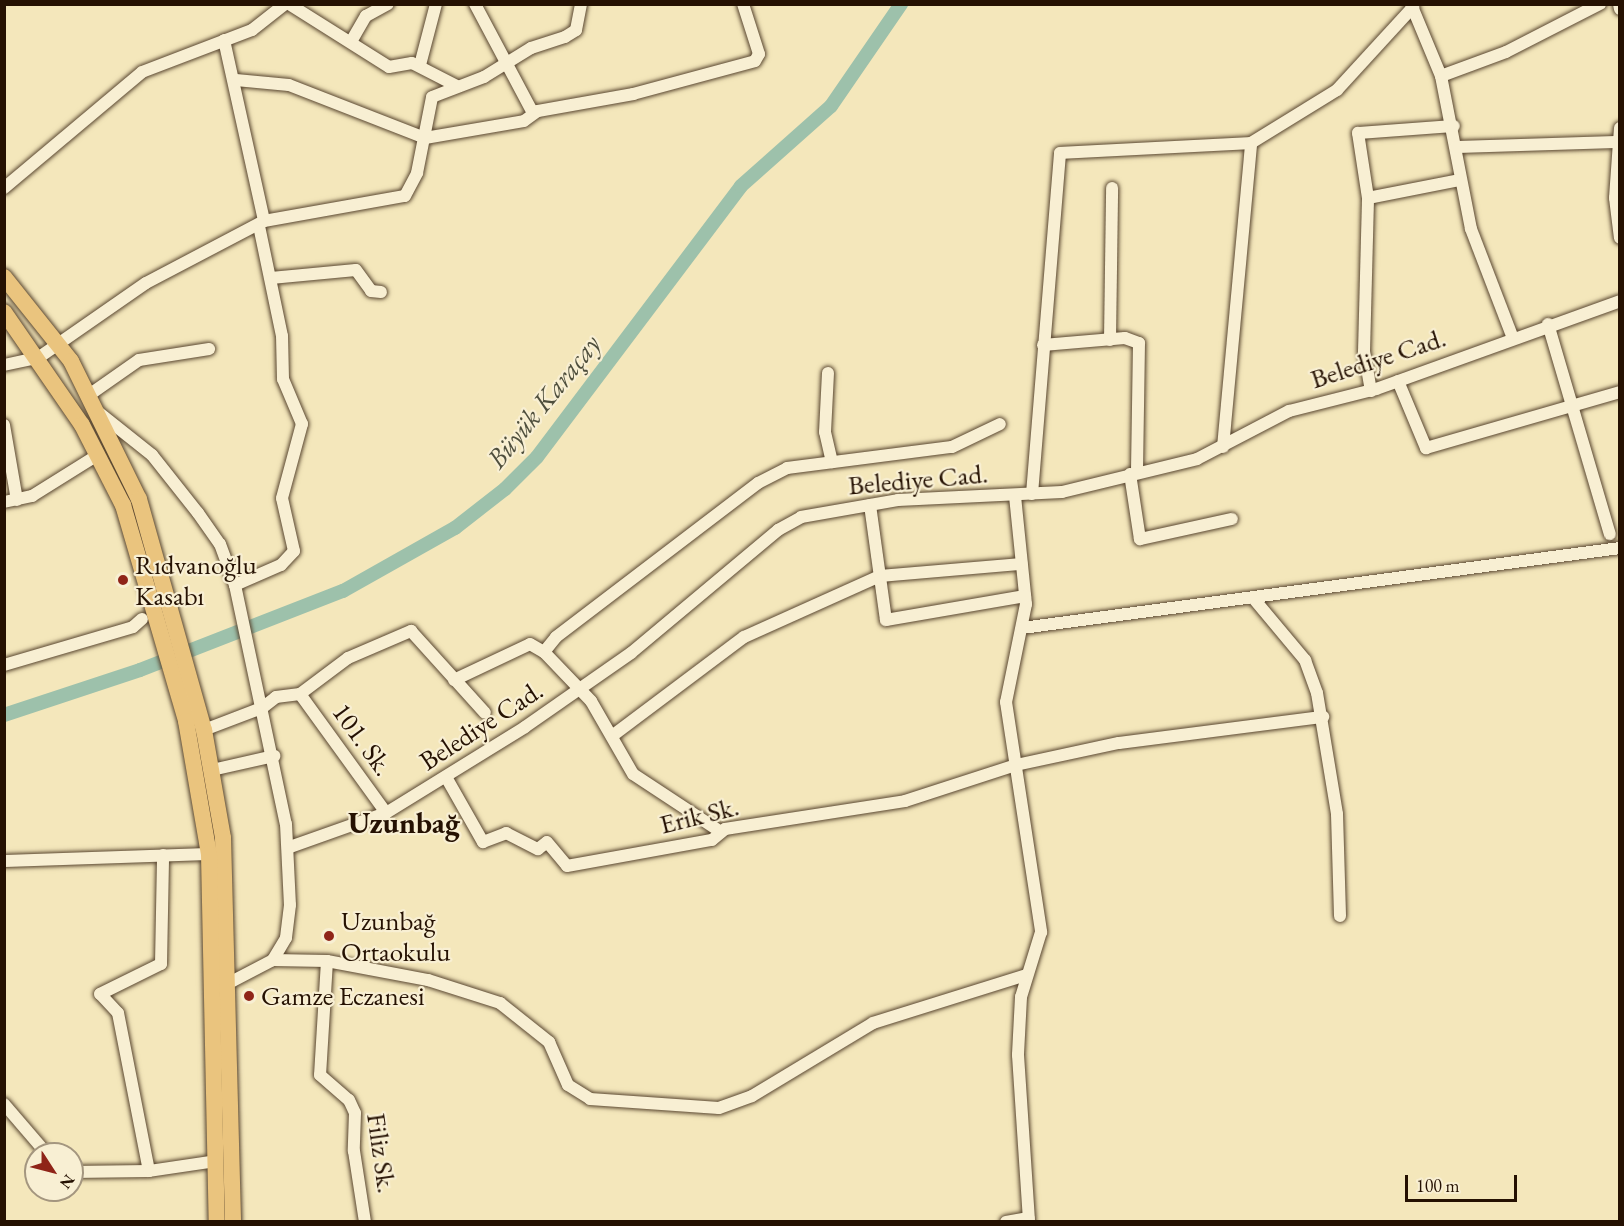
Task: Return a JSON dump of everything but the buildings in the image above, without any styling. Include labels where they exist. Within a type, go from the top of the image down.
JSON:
[{"type":"highway","points":[[4,277],[59,345],[98,412],[139,499],[192,716],[209,854],[217,1221]]},
{"type":"highway","points":[[4,312],[38,358],[96,456],[134,530],[163,600]]},
{"type":"highway","points":[[192,716],[204,730],[223,838],[231,982],[233,1221]]},
{"type":"street","points":[[4,188],[142,72],[252,30],[287,4],[352,39],[389,67],[420,65],[459,86]]},
{"type":"street","points":[[352,39],[366,16],[388,4]]},
{"type":"street","points":[[420,65],[436,4]]},
{"type":"street","points":[[475,4],[533,113]]},
{"type":"street","points":[[4,365],[38,358],[146,283],[262,224],[405,196],[413,185],[425,138],[432,97],[484,77],[504,60],[576,30],[581,4]]},
{"type":"street","points":[[236,80],[289,85],[425,138],[524,121],[533,113],[633,94],[755,61],[759,54],[743,4]]},
{"type":"street","points":[[1441,76],[1506,52],[1600,4]]},
{"type":"street","points":[[1619,4],[1620,9]]},
{"type":"street","points":[[1032,494],[1059,153],[1251,143],[1337,90],[1412,6],[1441,76],[1454,126],[1460,180],[1471,229],[1512,336]]},
{"type":"street","points":[[224,40],[236,80],[262,224],[283,379],[302,424],[282,498],[294,551],[281,565],[235,585]]},
{"type":"street","points":[[1371,391],[1364,352],[1368,198],[1358,133],[1454,126]]},
{"type":"street","points":[[1620,128],[1617,142],[1620,238]]},
{"type":"street","points":[[1456,147],[1617,142]]},
{"type":"street","points":[[1223,447],[1251,143]]},
{"type":"street","points":[[1368,198],[1460,180]]},
{"type":"street","points":[[1110,340],[1112,188]]},
{"type":"street","points":[[271,278],[347,269],[362,273],[371,291],[381,292]]},
{"type":"street","name":"Belediye Cad.","points":[[290,847],[386,813],[446,777],[579,689],[698,602],[778,530],[801,517],[870,505],[1032,494],[1133,473],[1223,447],[1289,411],[1371,391],[1512,336],[1620,301]]},
{"type":"street","points":[[1548,324],[1610,534]]},
{"type":"street","points":[[1043,345],[1135,339],[1141,350],[1133,473],[1140,539],[1232,519]]},
{"type":"street","points":[[89,395],[139,360],[209,349]]},
{"type":"street","points":[[828,373],[825,432],[832,462]]},
{"type":"street","points":[[1398,381],[1426,448],[1620,392]]},
{"type":"street","points":[[98,412],[152,455],[198,513],[220,544],[235,585],[273,756],[290,847],[286,938],[273,960]]},
{"type":"street","points":[[4,424],[11,501],[96,456]]},
{"type":"street","points":[[544,652],[556,637],[758,483],[787,468],[952,447],[1000,424]]},
{"type":"street","points":[[1006,1221],[1029,1220],[1018,1055],[1026,975],[1041,932],[1006,702],[1022,628],[1025,596],[1015,496]]},
{"type":"street","points":[[870,505],[886,620],[1025,596]]},
{"type":"street","points":[[1022,628],[1254,599],[1620,548]]},
{"type":"street","points":[[612,736],[744,637],[880,576],[1021,564]]},
{"type":"street","points":[[1254,599],[1305,660],[1323,717],[1336,814],[1340,916]]},
{"type":"street","points":[[4,665],[133,627],[142,619]]},
{"type":"street","points":[[204,730],[276,697],[300,694],[348,658],[411,631],[485,713]]},
{"type":"street","points":[[454,680],[530,644],[544,652],[579,689],[612,736],[633,774],[721,832]]},
{"type":"street","name":"101. Sk.","points":[[300,694],[386,813]]},
{"type":"street","name":"Erik Sk.","points":[[446,777],[483,842],[506,833],[538,849],[547,842],[567,866],[712,840],[721,832],[905,801],[1016,765],[1119,742],[1323,717]]},
{"type":"street","points":[[212,770],[273,756]]},
{"type":"street","points":[[4,861],[209,854]]},
{"type":"street","points":[[149,1171],[118,1013],[100,994],[161,964],[164,855]]},
{"type":"street","points":[[231,982],[273,960],[327,961],[428,980],[500,1004],[549,1042],[568,1085],[590,1098],[719,1108],[752,1096],[873,1023],[1026,975]]},
{"type":"street","name":"Filiz Sk.","points":[[327,961],[320,1075],[349,1100],[355,1113],[354,1151],[365,1221]]},
{"type":"street","points":[[4,1104],[37,1142]]},
{"type":"street","points":[[84,1172],[149,1171],[216,1161]]},
{"type":"waterway","name":"Büyük Karaçay","points":[[4,715],[140,670],[343,591],[455,528],[505,489],[537,457],[741,186],[831,106],[901,4]]},
{"type":"place","name":"Rıdvanoğlu Kasabı","points":[[123,580]]},
{"type":"place","name":"Uzunbağ Ortaokulu","points":[[329,936]]},
{"type":"place","name":"Gamze Eczanesi","points":[[249,996]]},
{"type":"district","name":"Uzunbağ","points":[[404,823]]}]
